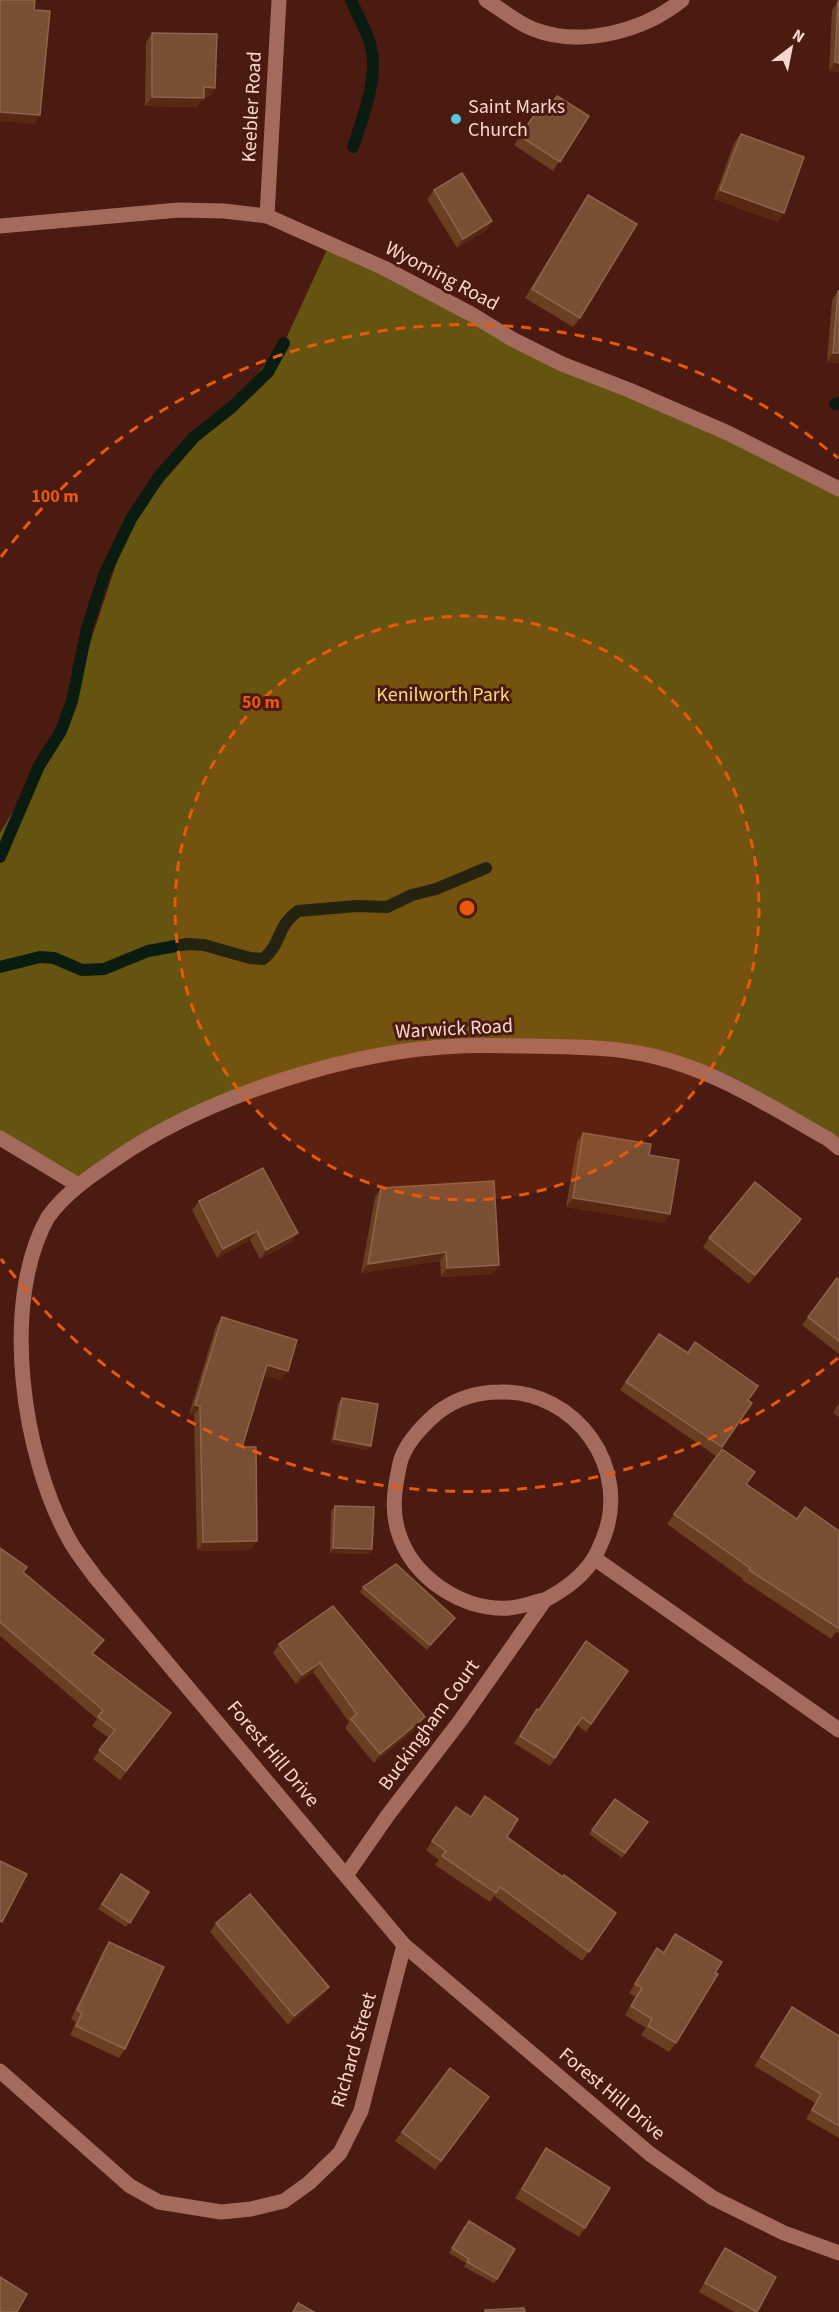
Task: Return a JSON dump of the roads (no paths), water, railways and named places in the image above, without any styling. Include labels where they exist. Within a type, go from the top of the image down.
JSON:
[{"type":"street","name":"Keebler Road","points":[[267,216],[279,0]]},
{"type":"street","points":[[486,0],[533,29],[570,37],[614,33],[660,15],[682,0]]},
{"type":"street","name":"Wyoming Road","points":[[0,226],[179,210],[224,211],[267,216],[384,268],[562,364],[717,428],[836,484]]},
{"type":"street","name":"Warwick Road","points":[[78,1185],[134,1146],[161,1131],[250,1092],[345,1062],[383,1054],[459,1046],[602,1048],[654,1056],[684,1065],[751,1095],[828,1139],[839,1148]]},
{"type":"street","points":[[0,1138],[78,1185]]},
{"type":"street","name":"Forest Hill Drive","points":[[78,1185],[56,1206],[45,1221],[30,1251],[19,1286],[16,1341],[18,1378],[32,1447],[45,1487],[71,1542],[95,1577],[347,1874],[404,1945],[650,2154],[712,2198],[784,2233],[839,2253]]},
{"type":"street","points":[[518,1391],[552,1402],[581,1424],[602,1454],[611,1489],[608,1525],[594,1558],[581,1575],[564,1590],[545,1600],[509,1608],[473,1604],[440,1589],[414,1563],[398,1531],[393,1494],[401,1460],[419,1428],[447,1405],[481,1392],[518,1391]]},
{"type":"street","points":[[594,1558],[839,1730]]},
{"type":"street","name":"Buckingham Court","points":[[347,1874],[388,1815],[460,1721],[545,1600]]},
{"type":"street","name":"Richard Street","points":[[0,2071],[130,2186],[159,2202],[221,2212],[251,2209],[284,2201],[309,2183],[339,2153],[361,2111],[404,1945]]},
{"type":"waterway","points":[[351,0],[373,55],[372,82],[353,147]]},
{"type":"waterway","points":[[0,857],[39,766],[61,731],[72,701],[87,628],[105,573],[131,519],[160,475],[194,437],[232,407],[268,372],[284,343]]},
{"type":"waterway","points":[[835,404],[839,403]]},
{"type":"waterway","points":[[0,967],[40,957],[54,958],[82,970],[104,969],[148,951],[187,944],[204,945],[250,958],[263,959],[273,947],[286,923],[298,911],[357,906],[387,907],[412,895],[436,889],[486,868]]},
{"type":"place","name":"Saint Marks Church","points":[[456,119]]},
{"type":"park label","name":"Kenilworth Park","points":[[443,695]]}]
